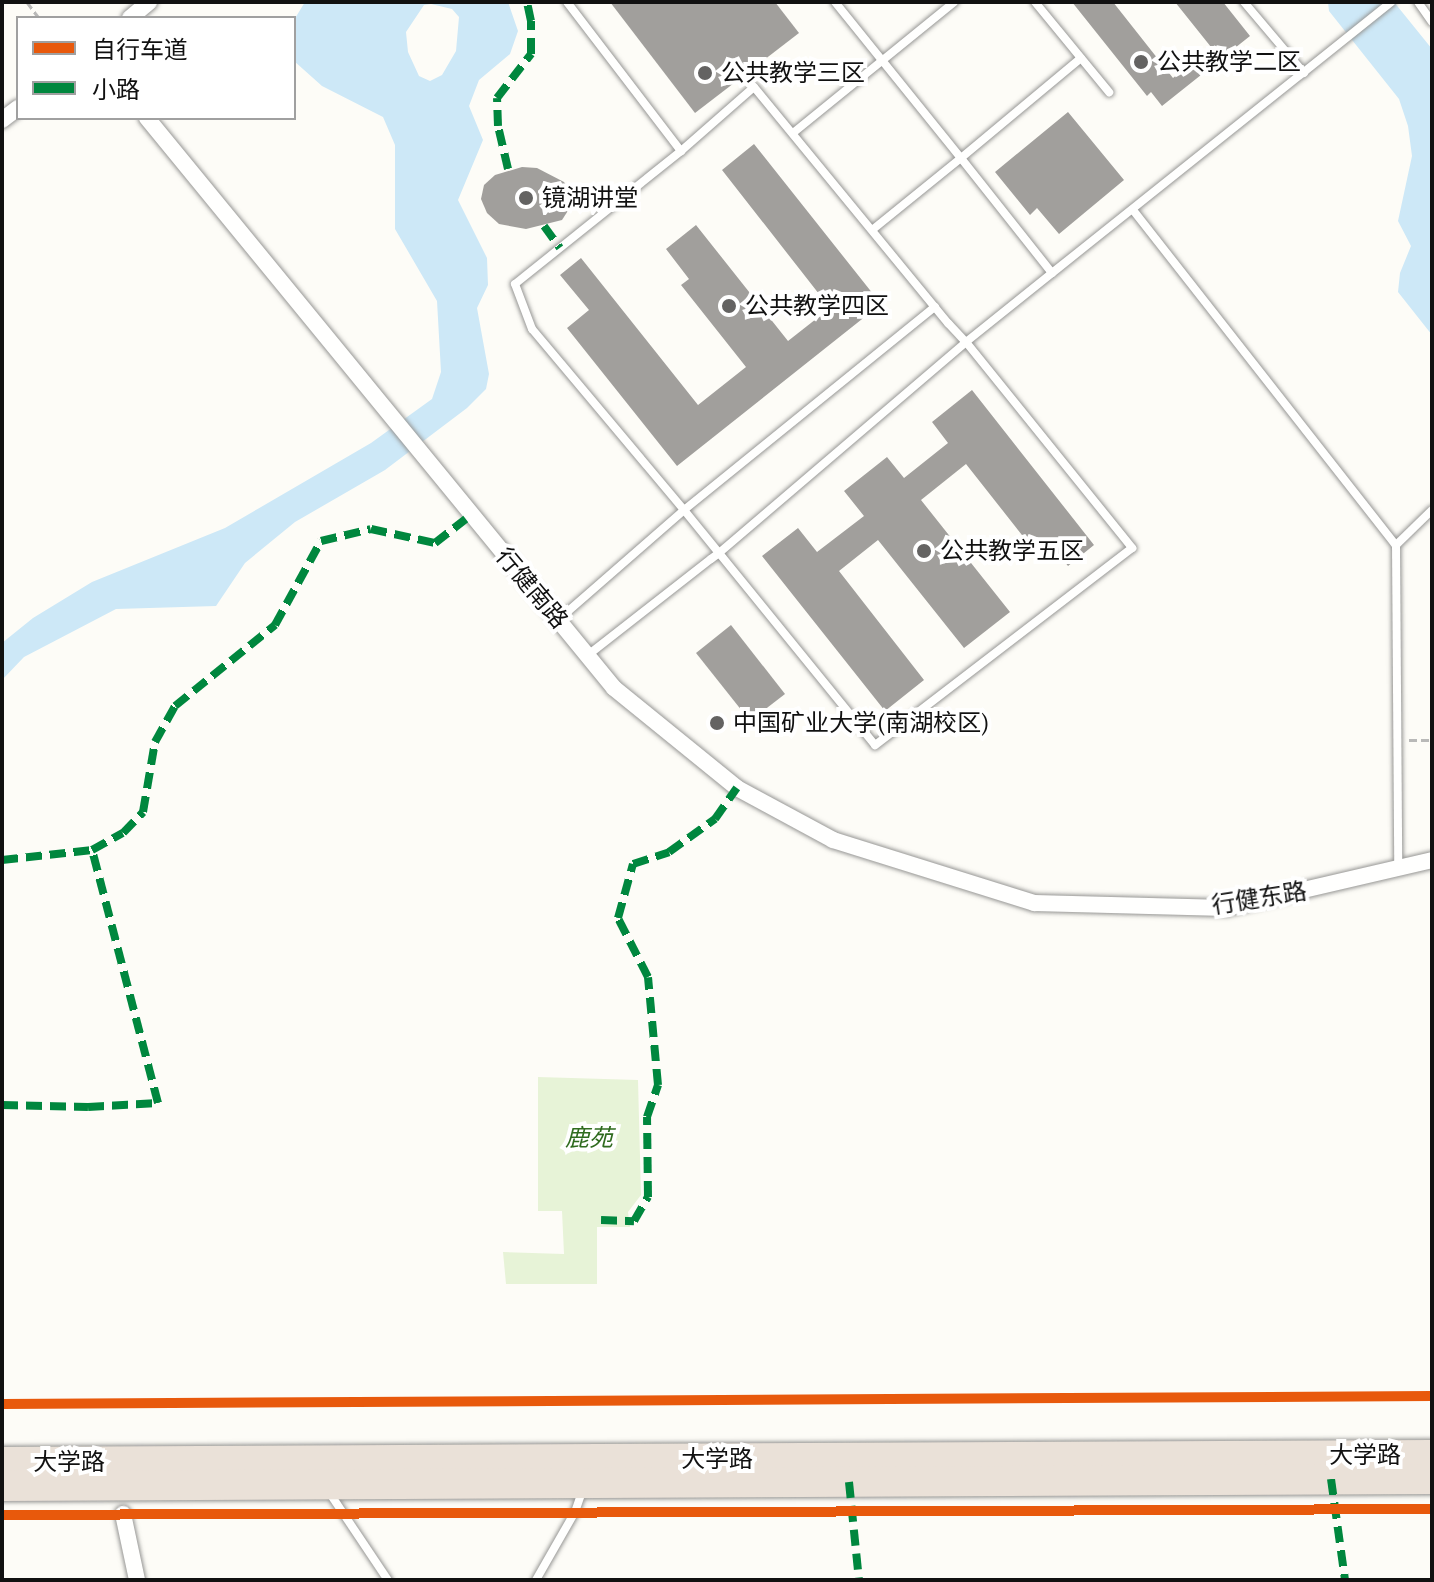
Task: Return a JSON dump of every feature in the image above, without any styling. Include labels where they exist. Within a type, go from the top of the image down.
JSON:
[{"type":"highway","name":"大学路","points":[[2,1462],[1432,1455]]},
{"type":"highway","name":"大学路","points":[[2,1486],[1432,1479]]},
{"type":"street","points":[[132,16],[149,2]]},
{"type":"street","name":"行健南路","points":[[149,120],[614,688],[737,788],[833,840],[1034,903]]},
{"type":"street","name":"行健东路","points":[[1034,903],[1226,908],[1432,860]]},
{"type":"street","points":[[123,1514],[137,1580]]},
{"type":"lane","points":[[567,2],[681,151]]},
{"type":"lane","points":[[835,2],[1052,273]]},
{"type":"lane","points":[[793,133],[954,2]]},
{"type":"lane","points":[[1035,2],[1109,92]]},
{"type":"lane","points":[[1244,2],[1304,73]]},
{"type":"lane","points":[[588,655],[719,553],[966,342],[1391,2]]},
{"type":"lane","points":[[1418,2],[1432,22]]},
{"type":"lane","points":[[872,230],[1081,58]]},
{"type":"lane","points":[[754,87],[1132,548],[875,745],[532,329],[515,284],[681,151],[754,87]]},
{"type":"lane","points":[[1133,210],[1396,545],[1398,868]]},
{"type":"lane","points":[[558,620],[684,510],[935,307]]},
{"type":"lane","points":[[1396,545],[1432,510]]},
{"type":"lane","points":[[536,1580],[575,1512],[585,1483]]},
{"type":"lane","points":[[324,1484],[388,1580]]},
{"type":"path","points":[[1397,740],[1432,740]]},
{"type":"green space","name":"鹿苑","points":[[538,1077],[638,1080],[641,1195],[628,1212],[630,1227],[597,1227],[597,1284],[506,1284],[503,1252],[564,1254],[562,1211],[538,1211]]},
{"type":"water","points":[[305,2],[508,2],[518,31],[510,54],[479,80],[469,106],[483,140],[458,200],[487,258],[488,285],[477,308],[489,374],[486,389],[467,408],[385,470],[295,522],[245,563],[216,606],[116,609],[24,657],[2,680],[2,643],[33,618],[92,582],[225,528],[371,443],[432,399],[441,372],[437,301],[395,229],[395,145],[383,117],[322,86],[296,63],[296,17]],"holes":[[[424,5],[452,9],[459,17],[456,51],[442,75],[430,81],[419,76],[408,52],[406,32]]]},
{"type":"water","points":[[1328,2],[1394,2],[1432,49],[1432,335],[1398,292],[1400,273],[1411,246],[1398,221],[1412,156],[1408,126],[1399,99],[1329,11]]},
{"type":"building","name":"公共教学三区","points":[[610,2],[775,2],[799,33],[695,113]]},
{"type":"building","name":"公共教学二区","points":[[1072,2],[1113,2],[1173,78],[1211,47],[1175,2],[1223,2],[1250,36],[1162,106],[1151,92],[1147,96]]},
{"type":"building","points":[[1068,112],[1124,180],[1059,234],[1037,208],[1030,215],[995,172]]},
{"type":"building","name":"公共教学四区","points":[[754,144],[881,304],[677,466],[567,328],[589,310],[560,275],[581,258],[698,405],[746,367],[681,285],[689,279],[666,249],[696,225],[788,341],[830,308],[722,170]]},
{"type":"building","name":"镜湖讲堂","points":[[522,167],[537,168],[564,182],[569,189],[571,206],[562,220],[526,229],[499,224],[487,213],[481,199],[484,185],[495,175]]},
{"type":"building","name":"公共教学五区","points":[[972,390],[1094,545],[1068,566],[1046,538],[1033,549],[966,464],[921,500],[1010,612],[964,648],[878,540],[839,571],[924,680],[885,711],[762,556],[798,528],[817,552],[864,516],[844,491],[887,457],[904,478],[948,443],[932,422]]},
{"type":"building","points":[[731,625],[785,694],[750,721],[696,653]]},
{"type":"marked path","points":[[508,169],[498,126],[497,98],[531,54],[531,21],[527,2]]},
{"type":"marked path","points":[[544,226],[560,248]]},
{"type":"marked path","points":[[2,860],[92,850],[123,833],[143,812],[155,742],[175,706],[275,625],[321,541],[371,529],[435,543],[466,519]]},
{"type":"marked path","points":[[601,1220],[634,1221],[648,1197],[647,1117],[658,1085],[648,977],[618,918],[633,864],[669,852],[715,819],[737,788]]},
{"type":"marked path","points":[[2,1105],[88,1107],[158,1103],[92,850]]},
{"type":"marked path","points":[[1331,1479],[1345,1580]]},
{"type":"marked path","points":[[849,1482],[859,1580]]},
{"type":"cycle path","points":[[2,1404],[1432,1396]]},
{"type":"cycle path","points":[[2,1515],[1432,1509]]},
{"type":"place","name":"公共教学二区","points":[[1141,62]]},
{"type":"place","name":"公共教学三区","points":[[705,73]]},
{"type":"place","name":"镜湖讲堂","points":[[526,198]]},
{"type":"place","name":"公共教学四区","points":[[729,306]]},
{"type":"place","name":"公共教学五区","points":[[924,551]]},
{"type":"place","name":"中国矿业大学(南湖校区)","points":[[717,723]]}]
